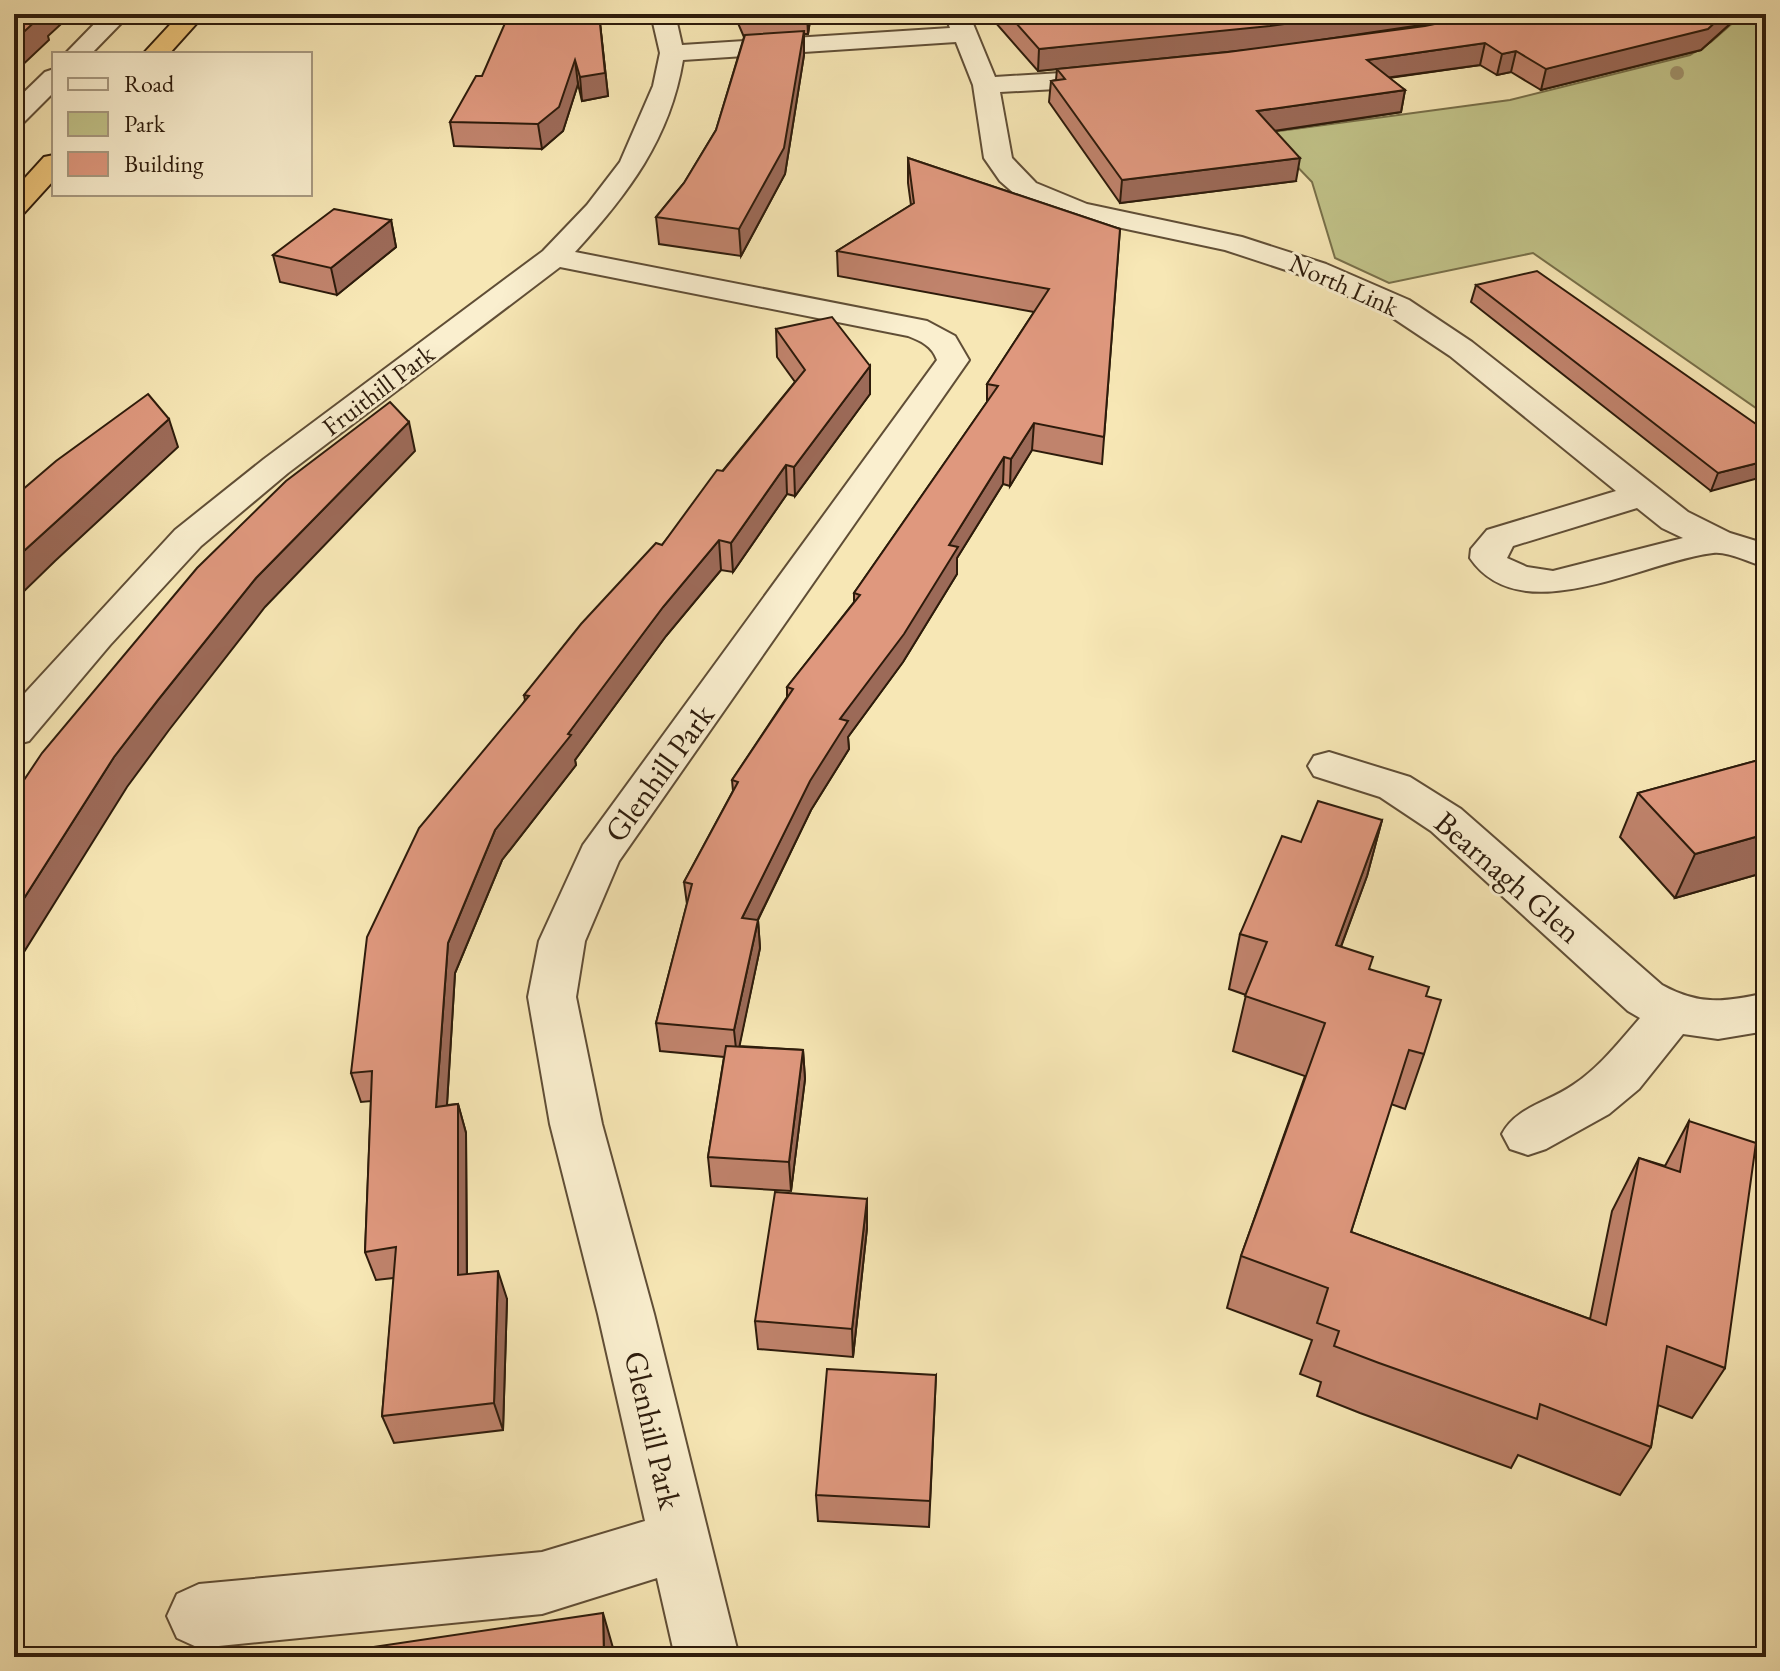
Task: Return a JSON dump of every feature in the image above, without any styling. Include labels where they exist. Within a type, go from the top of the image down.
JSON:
[{"type":"highway","points":[[157,52],[193,14]]},
{"type":"highway","points":[[14,207],[52,165]]},
{"type":"street","points":[[79,52],[118,14]]},
{"type":"street","name":"Fruithill Park","points":[[14,731],[188,538],[276,466],[554,257],[597,211],[633,164],[666,86],[672,53],[663,14]]},
{"type":"street","points":[[672,53],[960,24]]},
{"type":"street","name":"North Link","points":[[960,24],[986,85],[998,158],[1010,175],[1026,189],[1049,201],[1080,211],[1187,232],[1260,251],[1373,294],[1428,325],[1461,349],[1675,520],[1717,541],[1766,556]]},
{"type":"street","points":[[986,85],[1133,76]]},
{"type":"street","points":[[14,117],[52,79]]},
{"type":"street","name":"Glenhill Park","points":[[554,257],[916,328],[935,335],[949,346],[953,360],[599,856],[562,941],[552,997],[576,1124],[626,1314],[707,1657]]},
{"type":"street","points":[[1639,494],[1605,508],[1500,538],[1490,546],[1488,555],[1493,564],[1507,574],[1525,580],[1553,582],[1655,554],[1717,541]]},
{"type":"street","name":"Bearnagh Glen","points":[[1329,766],[1395,787],[1446,820],[1645,998],[1671,1014],[1693,1020],[1742,1018],[1766,1012]]},
{"type":"street","points":[[1528,1134],[1591,1100],[1621,1075],[1671,1014]]},
{"type":"street","points":[[199,1616],[542,1583],[679,1541]]},
{"type":"green space","points":[[1743,14],[1766,14],[1766,415],[1533,253],[1389,283],[1335,258],[1312,182],[1265,133],[1510,100],[1690,55],[1711,42]]},
{"type":"building","points":[[14,14],[38,14],[36,16],[41,16],[14,41]]},
{"type":"building","points":[[509,14],[599,14],[605,73],[580,77],[575,60],[559,107],[538,124],[450,122],[476,76],[482,76]]},
{"type":"building","points":[[1008,14],[1356,14],[1270,26],[1039,49]]},
{"type":"building","points":[[1483,14],[1724,14],[1708,29],[1546,69],[1516,51],[1502,54],[1485,43],[1367,60],[1405,90],[1257,111],[1300,158],[1122,180],[1051,81],[1065,79],[1057,69],[1228,52],[1425,26]]},
{"type":"building","points":[[804,31],[784,148],[739,229],[656,217],[684,183],[716,130],[745,35]]},
{"type":"building","points":[[908,158],[1120,229],[1104,437],[1034,423],[1011,459],[1004,457],[949,545],[958,547],[904,634],[840,719],[848,721],[810,781],[742,918],[758,920],[734,1030],[656,1023],[692,884],[684,882],[738,782],[732,780],[793,689],[787,687],[860,595],[854,593],[998,386],[987,384],[1049,289],[837,251],[914,203]]},
{"type":"building","points":[[334,209],[391,220],[331,268],[273,255]]},
{"type":"building","points":[[1537,271],[1766,431],[1766,461],[1718,473],[1476,285]]},
{"type":"building","points":[[832,317],[870,366],[794,467],[786,465],[731,543],[719,540],[663,607],[568,734],[571,735],[495,830],[448,943],[436,1107],[458,1104],[458,1275],[498,1271],[494,1403],[382,1416],[396,1247],[365,1252],[372,1071],[351,1073],[367,937],[419,828],[529,696],[524,695],[581,624],[656,543],[662,545],[717,470],[723,471],[805,370],[776,329]]},
{"type":"building","points":[[148,394],[169,419],[14,560],[14,497],[56,461]]},
{"type":"building","points":[[390,402],[409,422],[256,578],[158,700],[114,757],[14,914],[14,795],[42,753],[197,568],[286,481]]},
{"type":"building","points":[[1766,758],[1766,834],[1695,854],[1638,793]]},
{"type":"building","points":[[1318,801],[1382,820],[1336,945],[1373,957],[1369,969],[1429,987],[1426,996],[1441,1000],[1424,1054],[1409,1050],[1351,1232],[1606,1325],[1639,1158],[1680,1172],[1689,1121],[1756,1143],[1725,1368],[1667,1346],[1651,1447],[1540,1404],[1537,1419],[1334,1346],[1339,1331],[1317,1323],[1328,1288],[1241,1256],[1325,1023],[1245,996],[1267,942],[1240,934],[1282,836],[1301,842]]},
{"type":"building","points":[[726,1046],[803,1050],[789,1162],[708,1157]]},
{"type":"building","points":[[775,1192],[867,1199],[852,1329],[755,1321]]},
{"type":"building","points":[[827,1369],[936,1375],[930,1501],[816,1495]]},
{"type":"building","points":[[603,1613],[604,1657],[306,1657]]},
{"type":"building","points":[[899,1650],[948,1657],[898,1657]]}]
